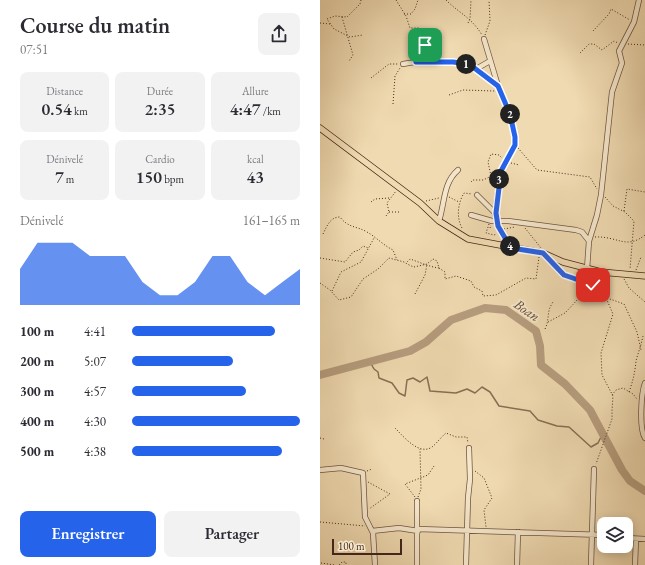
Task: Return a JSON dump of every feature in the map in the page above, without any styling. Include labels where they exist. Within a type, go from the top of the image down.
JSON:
[{"type":"main road","points":[[320,128],[420,203],[440,220],[468,239],[540,253],[563,262],[601,272],[645,276]]},
{"type":"street","points":[[587,269],[589,241],[601,195],[612,92],[622,63],[619,53],[621,45],[634,22],[639,0]]},
{"type":"street","points":[[484,39],[499,88],[514,128],[515,145],[501,171],[496,213],[500,230],[511,248]]},
{"type":"street","points":[[476,69],[490,61]]},
{"type":"street","points":[[403,64],[416,62],[462,63],[476,69],[499,88]]},
{"type":"street","points":[[440,220],[444,204],[446,185],[458,170]]},
{"type":"street","points":[[477,195],[496,213]]},
{"type":"street","points":[[471,215],[497,221],[576,230],[582,232],[589,241]]},
{"type":"street","points":[[645,383],[641,404],[642,434],[645,438]]},
{"type":"street","points":[[466,565],[470,469],[469,448]]},
{"type":"street","points":[[320,470],[341,468],[363,473],[365,512],[368,526],[372,531],[375,565]]},
{"type":"street","points":[[591,565],[594,469]]},
{"type":"street","points":[[417,501],[417,565]]},
{"type":"street","points":[[372,531],[399,528],[418,530],[597,534]]},
{"type":"street","points":[[517,565],[518,532]]},
{"type":"street","points":[[633,539],[645,539]]},
{"type":"street","points":[[635,565],[636,539]]},
{"type":"path","points":[[349,61],[353,55],[350,40],[334,29],[327,19],[335,16],[346,17],[360,4],[361,0]]},
{"type":"path","points":[[396,0],[410,28],[419,28]]},
{"type":"path","points":[[404,14],[410,14],[415,9],[418,0]]},
{"type":"path","points":[[446,0],[476,25],[484,39]]},
{"type":"path","points":[[468,22],[470,20],[472,0]]},
{"type":"path","points":[[484,39],[490,21],[489,0]]},
{"type":"path","points":[[594,31],[610,14],[611,9],[634,22]]},
{"type":"path","points":[[341,16],[346,36]]},
{"type":"path","points":[[320,22],[331,25]]},
{"type":"path","points":[[346,36],[350,37],[363,35]]},
{"type":"path","points":[[416,62],[418,52],[425,45],[425,39]]},
{"type":"path","points":[[580,53],[589,44],[594,44],[602,50],[614,41],[621,45],[624,43],[645,45]]},
{"type":"path","points":[[371,78],[391,63],[403,64],[395,76],[394,104]]},
{"type":"path","points":[[449,95],[463,90],[499,88]]},
{"type":"path","points":[[515,145],[537,170],[590,177],[601,195],[613,206],[624,212],[634,221],[630,243],[629,274]]},
{"type":"path","points":[[491,176],[488,162],[491,154],[500,155],[506,162],[519,165]]},
{"type":"path","points":[[471,182],[474,180],[483,180],[501,171]]},
{"type":"path","points":[[386,216],[388,212],[387,202],[399,187]]},
{"type":"path","points":[[624,212],[627,189],[645,192]]},
{"type":"path","points":[[468,239],[459,224],[459,202],[464,193],[477,195]]},
{"type":"path","points":[[445,195],[459,202]]},
{"type":"path","points":[[420,203],[438,197],[444,204]]},
{"type":"path","points":[[371,202],[375,199],[389,198]]},
{"type":"path","points":[[388,212],[401,212]]},
{"type":"path","points":[[323,234],[328,222],[336,217],[340,217],[345,223],[366,231],[393,250],[397,260]]},
{"type":"path","points":[[490,220],[486,233],[494,235],[500,230],[517,226]]},
{"type":"path","points":[[521,227],[526,228],[548,256]]},
{"type":"path","points":[[589,241],[591,237],[606,236],[630,243],[638,241],[645,235]]},
{"type":"path","points":[[332,292],[341,272],[361,262],[374,238]]},
{"type":"path","points":[[320,258],[345,262],[353,252],[360,250],[363,246],[369,248]]},
{"type":"path","points":[[406,263],[410,258],[427,263],[431,267],[439,268],[445,272],[445,279],[456,276],[471,281],[474,287],[482,291],[483,296],[496,295],[526,278],[536,279],[540,253]]},
{"type":"path","points":[[642,257],[629,274],[622,277],[629,288],[645,302]]},
{"type":"path","points":[[320,283],[332,292],[339,300],[351,297],[363,279],[378,269],[389,258],[414,267],[427,263],[433,259],[437,261],[439,268]]},
{"type":"path","points":[[562,273],[563,262]]},
{"type":"path","points":[[415,294],[425,275],[427,263]]},
{"type":"path","points":[[552,263],[562,273],[603,291],[613,314],[601,352],[602,375],[612,395],[612,419],[594,469]]},
{"type":"path","points":[[587,269],[600,288]]},
{"type":"path","points":[[600,288],[603,281],[601,272]]},
{"type":"path","points":[[548,322],[565,313],[579,298],[597,288],[600,288]]},
{"type":"path","points":[[607,298],[624,304],[637,332],[641,350]]},
{"type":"path","points":[[545,329],[548,322],[548,309],[553,302]]},
{"type":"path","points":[[629,392],[636,371],[636,359],[641,350],[643,336]]},
{"type":"path","points":[[612,395],[616,390],[623,388],[641,404]]},
{"type":"path","points":[[395,428],[413,445],[420,449],[431,448],[446,433],[456,437],[467,437],[469,448]]},
{"type":"path","points":[[320,438],[324,439]]},
{"type":"path","points":[[417,501],[421,489],[420,449]]},
{"type":"path","points":[[417,501],[415,494],[405,484],[428,475],[434,466]]},
{"type":"path","points":[[363,473],[372,469]]},
{"type":"path","points":[[470,469],[478,472],[484,478],[492,498],[484,510],[487,531]]},
{"type":"path","points":[[364,480],[390,494],[365,512]]},
{"type":"path","points":[[320,522],[368,526]]},
{"type":"path","points":[[339,565],[342,562],[346,562],[346,565]]},
{"type":"path","points":[[321,563],[335,565]]},
{"type":"waterway","name":"Boan","points":[[320,375],[410,351],[426,342],[451,320],[485,308],[506,310],[536,331],[540,346],[541,365],[565,384],[590,410],[622,470],[630,481],[645,491]]},
{"type":"waterway","points":[[370,362],[374,369],[378,372],[379,378],[392,383],[399,393],[405,396],[407,380],[413,378],[420,382],[427,377],[430,391],[456,393],[467,389],[475,393],[482,387],[490,392],[499,406],[530,411],[538,420],[557,426],[569,427],[591,447],[598,443],[603,433]]},
{"type":"route","points":[[425,45],[418,52],[416,62],[453,62],[469,64],[498,86],[510,114],[514,128],[515,145],[501,171],[498,184],[496,213],[498,226],[511,248],[543,253],[564,275],[593,285]]}]
